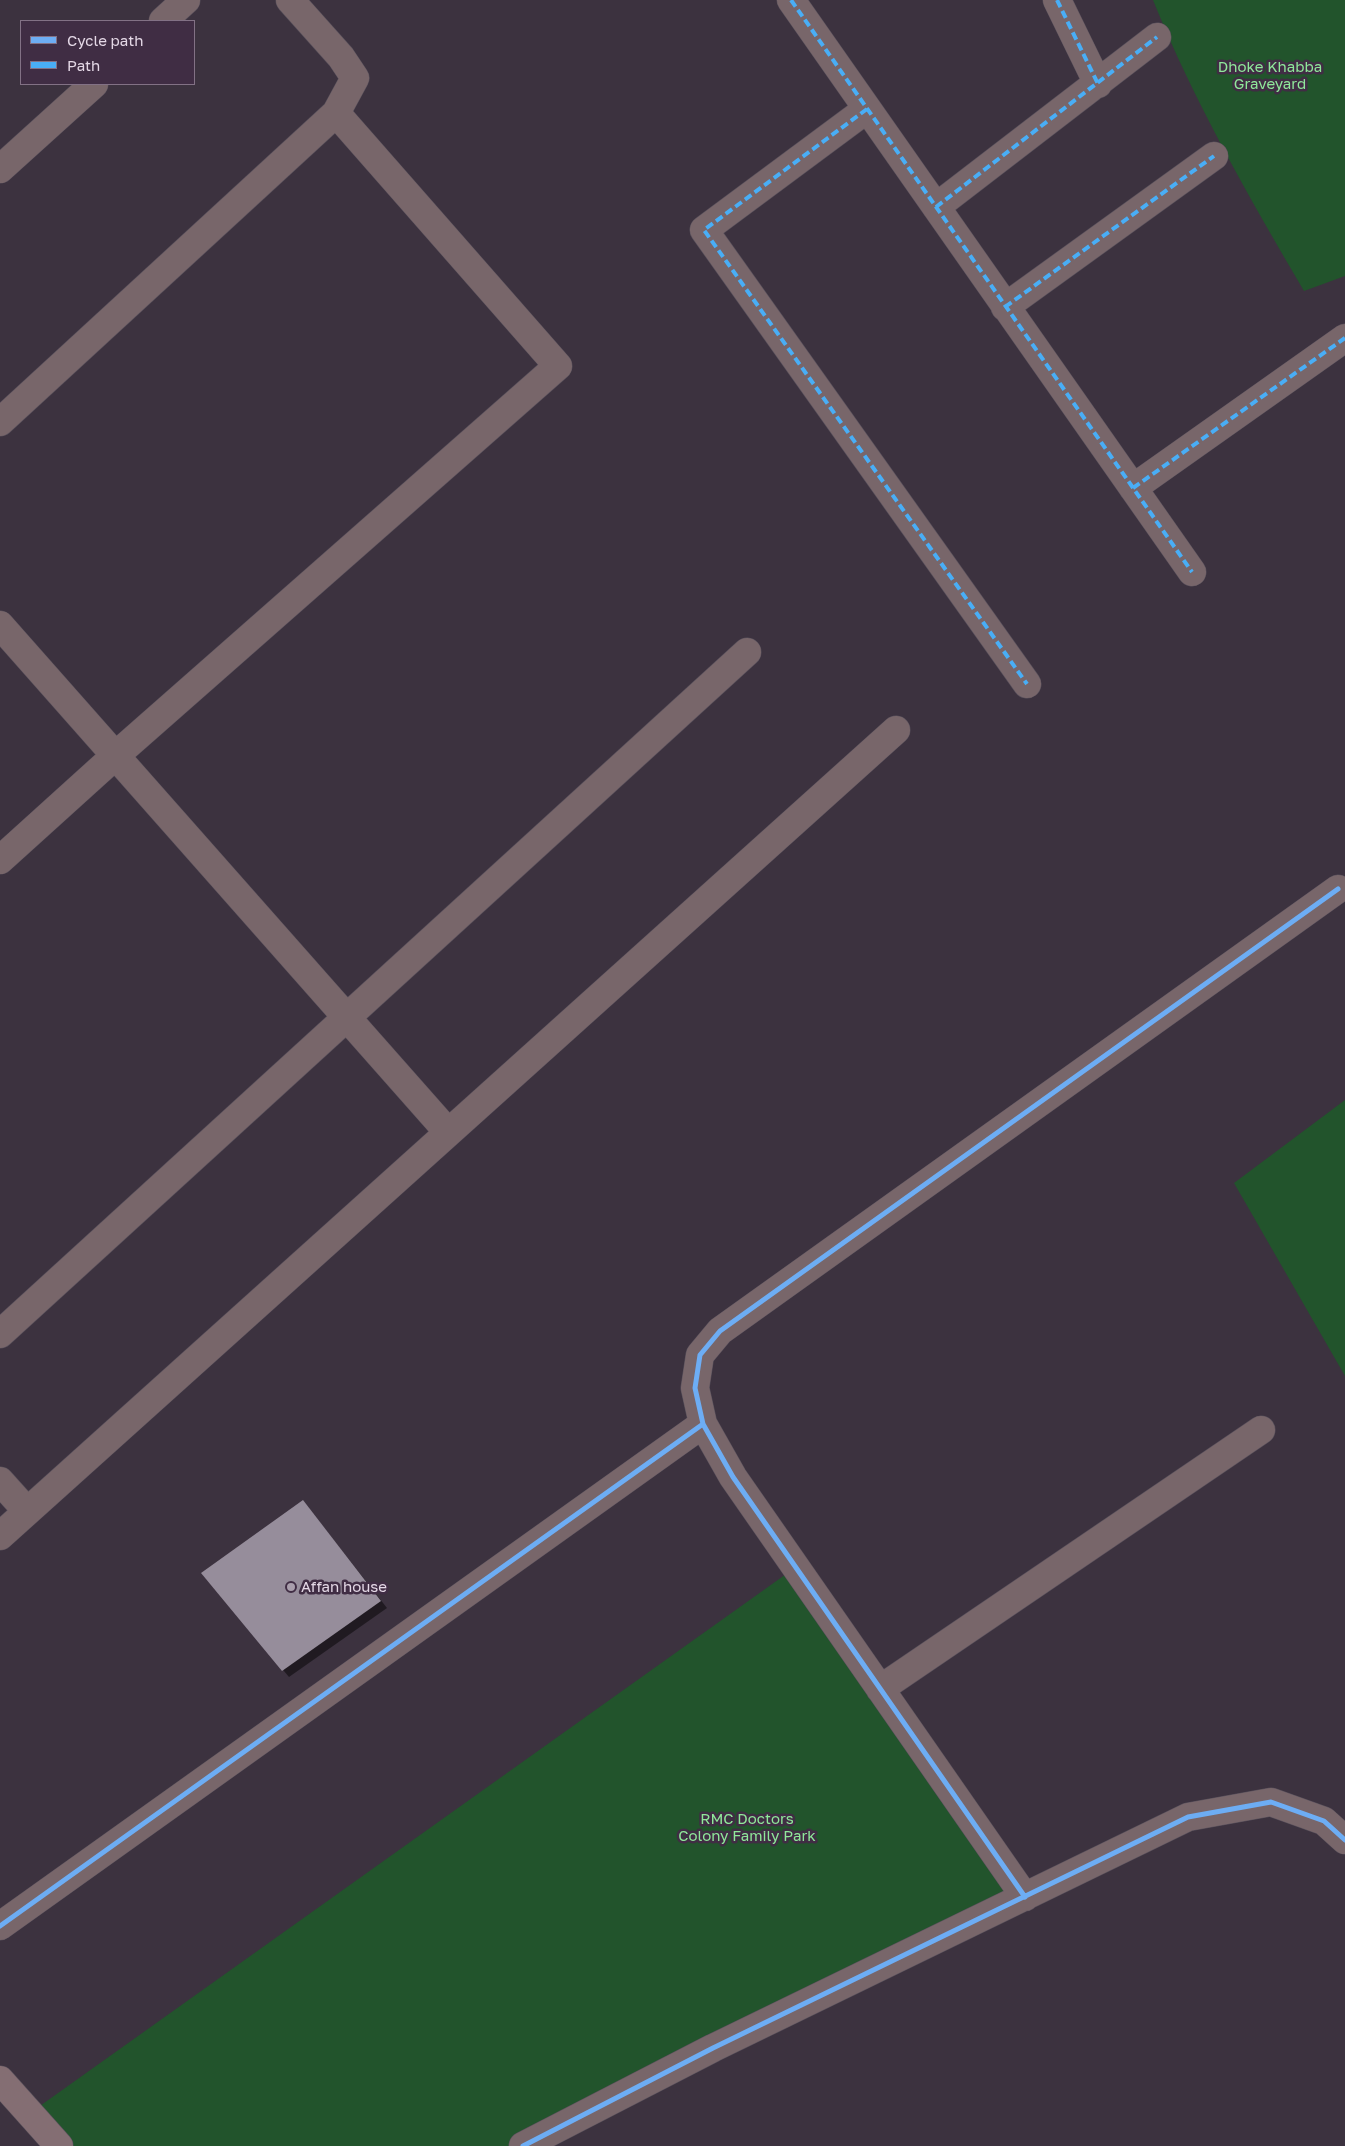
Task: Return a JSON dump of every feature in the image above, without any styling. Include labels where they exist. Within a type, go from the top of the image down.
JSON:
[{"type":"main road","points":[[0,2080],[60,2146]]},
{"type":"street","points":[[164,20],[186,0]]},
{"type":"street","points":[[0,422],[336,113],[355,78],[341,57],[290,0]]},
{"type":"street","points":[[791,0],[1192,572]]},
{"type":"street","points":[[1057,0],[1098,84]]},
{"type":"street","points":[[936,207],[1158,37]]},
{"type":"street","points":[[0,169],[93,85]]},
{"type":"street","points":[[867,109],[704,230],[1027,684]]},
{"type":"street","points":[[0,860],[115,756],[558,366],[336,113]]},
{"type":"street","points":[[1005,306],[1214,156]]},
{"type":"street","points":[[1133,488],[1345,338]]},
{"type":"street","points":[[0,625],[448,1132]]},
{"type":"street","points":[[0,1334],[747,652]]},
{"type":"street","points":[[0,1536],[896,730]]},
{"type":"street","points":[[1025,1897],[733,1477],[703,1424],[696,1388],[700,1356],[720,1331],[1338,889]]},
{"type":"street","points":[[0,1926],[703,1424]]},
{"type":"street","points":[[880,1688],[1261,1430]]},
{"type":"street","points":[[0,1481],[27,1511]]},
{"type":"street","points":[[523,2146],[713,2048],[1188,1817],[1271,1802],[1324,1821],[1345,1840]]},
{"type":"green space","name":"Dhoke Khabba Graveyard","points":[[1153,0],[1345,0],[1345,276],[1304,291],[1243,185],[1204,112]]},
{"type":"green space","points":[[1345,1100],[1345,1376],[1234,1183]]},
{"type":"green space","name":"RMC Doctors Colony Family Park","points":[[796,1567],[1025,1897],[523,2146],[59,2146],[30,2113]]},
{"type":"building","name":"Affan house","points":[[303,1500],[381,1601],[282,1671],[201,1573]]},
{"type":"marked path","points":[[791,0],[1192,572]]},
{"type":"marked path","points":[[1057,0],[1098,84]]},
{"type":"marked path","points":[[936,207],[1157,37]]},
{"type":"marked path","points":[[867,109],[704,230],[1027,684]]},
{"type":"marked path","points":[[1005,307],[1214,156]]},
{"type":"marked path","points":[[1133,488],[1345,338]]},
{"type":"cycle path","points":[[1025,1897],[733,1477],[703,1424],[695,1388],[700,1355],[720,1331],[1338,889]]},
{"type":"cycle path","points":[[0,1926],[703,1424]]},
{"type":"cycle path","points":[[523,2146],[713,2048],[1188,1817],[1271,1802],[1324,1821],[1345,1840]]},
{"type":"place","name":"Affan house","points":[[291,1587]]}]
